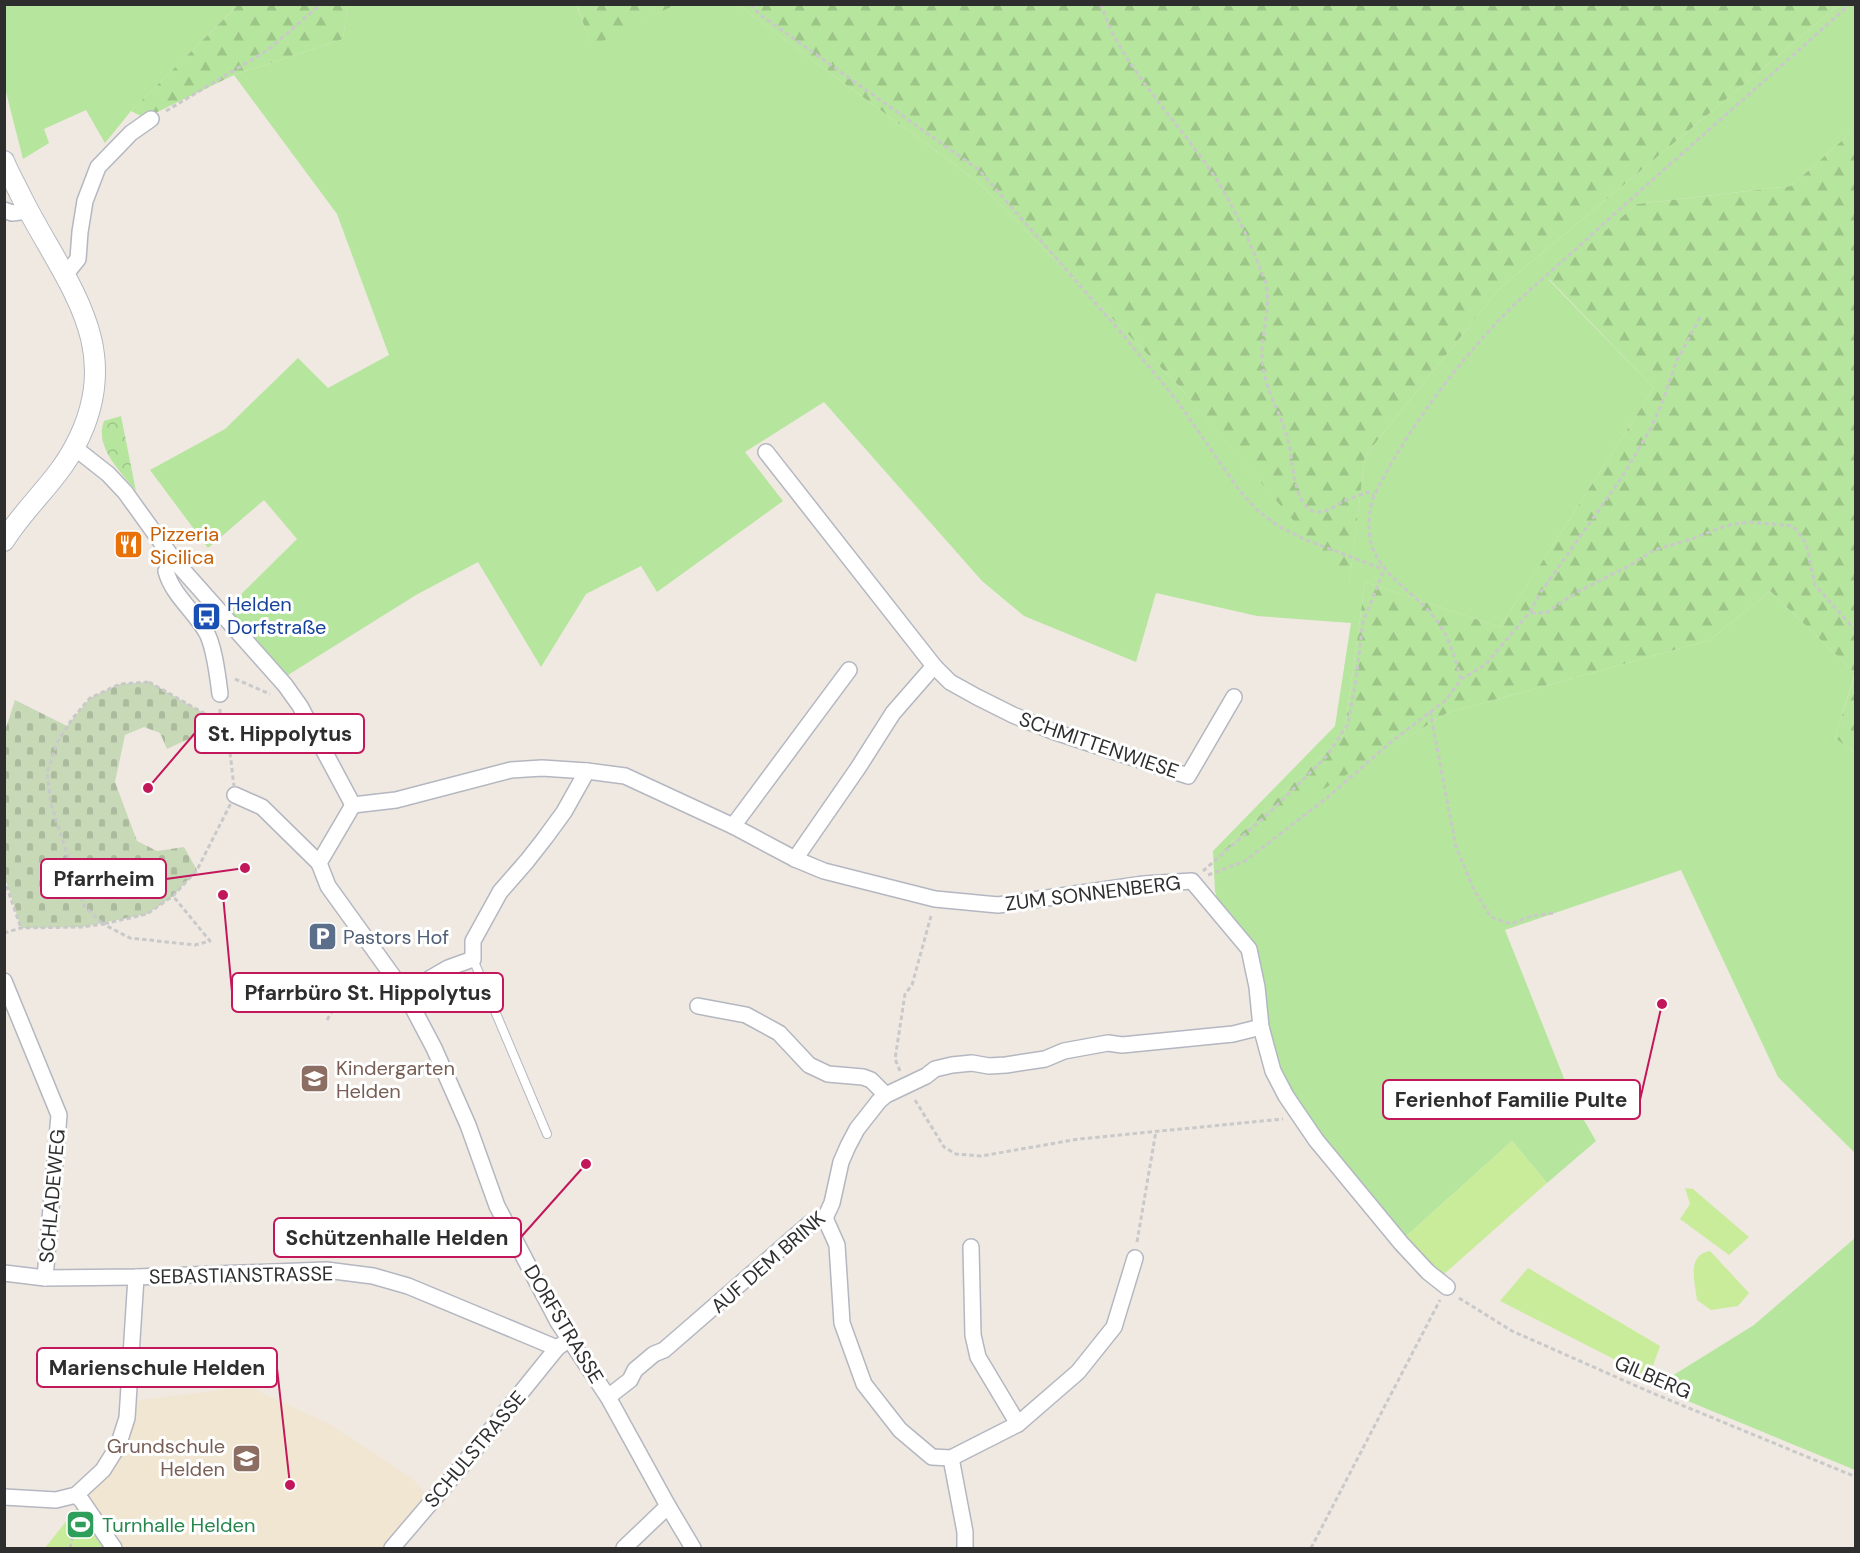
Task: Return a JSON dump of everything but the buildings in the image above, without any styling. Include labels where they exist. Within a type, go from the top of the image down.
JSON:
[{"type":"main road","points":[[4,161],[15,211],[65,275],[86,318],[95,358],[94,393],[90,411],[75,448],[4,541]]},
{"type":"street","points":[[65,275],[78,259],[86,201],[98,167],[131,133],[151,119]]},
{"type":"street","points":[[75,448],[108,474],[125,492],[174,560],[285,685],[300,706],[353,805],[319,863],[262,807],[235,795]]},
{"type":"street","name":"SCHMITTENWIESE","points":[[766,452],[934,666],[950,682],[977,697],[1013,715],[1052,730],[1188,776],[1234,697]]},
{"type":"street","points":[[174,560],[166,571],[169,582],[207,632],[220,694]]},
{"type":"street","points":[[795,859],[894,713],[934,666]]},
{"type":"street","points":[[733,826],[849,670]]},
{"type":"street","name":"ZUM SONNENBERG","points":[[353,805],[396,800],[511,770],[542,768],[587,771],[625,776],[824,871],[935,899],[998,905],[1144,884],[1192,882],[1249,949],[1257,987],[1261,1027],[1273,1071],[1286,1096],[1316,1140],[1401,1243],[1428,1272],[1447,1287]]},
{"type":"street","points":[[405,993],[448,968],[473,959],[473,941],[500,892],[552,829],[587,771]]},
{"type":"street","name":"DORFSTRASSE","points":[[319,863],[328,886],[405,993],[434,1048],[468,1125],[497,1206],[563,1344],[608,1397],[693,1548]]},
{"type":"street","name":"SCHLADEWEG","points":[[4,981],[59,1115],[45,1278]]},
{"type":"street","points":[[698,1006],[747,1014],[779,1033],[809,1065],[828,1074],[863,1077],[871,1080],[886,1095]]},
{"type":"street","name":"AUF DEM BRINK","points":[[608,1397],[630,1380],[635,1370],[654,1354],[664,1350],[809,1224],[825,1218],[832,1203],[841,1162],[848,1146],[857,1129],[886,1095],[926,1076],[935,1069],[952,1065],[972,1063],[988,1066],[1006,1065],[1046,1059],[1064,1051],[1108,1043],[1122,1044],[1233,1034],[1261,1027]]},
{"type":"street","points":[[825,1218],[837,1245],[842,1323],[864,1384],[900,1430],[932,1457],[951,1458],[1018,1424],[1078,1372],[1114,1327],[1135,1258]]},
{"type":"street","points":[[971,1247],[973,1335],[978,1357],[1018,1424]]},
{"type":"street","name":"SEBASTIANSTRASSE","points":[[4,1273],[45,1278],[326,1270],[373,1276],[408,1286],[563,1344]]},
{"type":"street","points":[[4,1497],[56,1500],[76,1495],[103,1470],[118,1446],[127,1419],[136,1277]]},
{"type":"street","name":"SCHULSTRASSE","points":[[392,1548],[563,1344]]},
{"type":"street","points":[[951,1458],[965,1532],[965,1548]]},
{"type":"street","points":[[76,1495],[114,1548]]},
{"type":"street","points":[[624,1548],[668,1506]]},
{"type":"lane","points":[[473,959],[548,1134]]},
{"type":"path","points":[[151,119],[268,50],[321,4]]},
{"type":"path","points":[[751,4],[759,14],[979,170],[1178,402],[1239,490],[1256,509],[1278,526],[1306,540],[1384,570],[1412,593],[1437,620],[1451,644],[1461,680]]},
{"type":"path","points":[[1100,4],[1113,34],[1131,63],[1204,161],[1223,191],[1261,270],[1268,298],[1262,354],[1264,374],[1288,439],[1302,501],[1311,510],[1322,512],[1331,510],[1367,492],[1374,495]]},
{"type":"path","points":[[1192,882],[1269,813],[1326,757],[1347,723],[1356,680],[1363,622],[1384,570],[1369,530],[1374,495],[1391,464],[1460,364],[1503,316],[1850,4]]},
{"type":"path","points":[[1192,882],[1245,861],[1328,797],[1391,742],[1446,700],[1461,680],[1485,665],[1530,612],[1541,592],[1622,477],[1650,430],[1676,362],[1701,316]]},
{"type":"path","points":[[1530,612],[1546,613],[1576,592],[1627,567],[1654,550],[1725,526],[1748,522],[1793,526],[1806,543],[1815,585],[1856,631]]},
{"type":"path","points":[[217,672],[300,706]]},
{"type":"path","points":[[4,933],[21,928],[82,927],[103,924],[147,914],[173,896],[197,870],[235,795],[229,744],[220,728],[207,715],[148,682],[120,684],[90,698],[72,719],[57,743],[47,773],[51,804],[84,906],[103,924],[130,938],[195,945],[210,941],[173,896]]},
{"type":"path","points":[[1430,711],[1455,847],[1474,890],[1491,917],[1511,924],[1531,916],[1554,913]]},
{"type":"path","points":[[4,879],[21,928]]},
{"type":"path","points":[[935,899],[912,985],[905,994],[895,1059],[905,1085],[944,1147],[956,1154],[981,1156],[1080,1139],[1301,1118]]},
{"type":"path","points":[[327,1020],[344,991],[372,970],[377,956]]},
{"type":"path","points":[[1135,1258],[1156,1131]]},
{"type":"path","points":[[1311,1548],[1447,1287]]},
{"type":"path","name":"GILBERG","points":[[1447,1287],[1459,1298],[1512,1331],[1650,1392],[1856,1477]]},
{"type":"shaded area","name":"Grundschule Helden","points":[[248,1386],[329,1424],[411,1477],[432,1501],[392,1548],[114,1548],[76,1495],[103,1470],[128,1402]]},
{"type":"green space","points":[[577,4],[675,4],[675,5],[591,47]]},
{"type":"green space","points":[[4,5],[238,5],[131,111],[105,143],[86,110],[44,129],[49,143],[23,159],[5,88]]},
{"type":"green space","points":[[238,5],[348,5],[343,39],[234,75],[145,118],[131,111]]},
{"type":"green space","points":[[348,5],[577,5],[591,46],[675,5],[738,5],[978,182],[1178,385],[1349,585],[1365,456],[1499,289],[1839,5],[1855,5],[1855,129],[1791,186],[1637,204],[1549,280],[1654,388],[1500,627],[1365,582],[1344,734],[1226,848],[1447,713],[1710,640],[1770,591],[1855,673],[1835,738],[1855,753],[1855,1153],[1778,1077],[1681,870],[1505,930],[1573,1101],[1596,1141],[1547,1183],[1512,1141],[1403,1239],[1302,1111],[1283,1074],[1274,1049],[1252,944],[1220,908],[1215,891],[1213,851],[1335,726],[1351,623],[1257,616],[1156,593],[1136,662],[1024,616],[982,581],[824,402],[745,452],[783,501],[657,592],[641,566],[586,594],[541,667],[478,562],[416,595],[288,675],[227,608],[297,539],[264,500],[208,548],[150,470],[225,429],[298,358],[328,388],[389,355],[337,214],[234,75],[343,39]]},
{"type":"green space","points":[[738,5],[1839,5],[1499,289],[1365,456],[1349,586],[1178,385],[978,182]]},
{"type":"green space","points":[[1855,129],[1855,673],[1770,591],[1710,640],[1447,713],[1223,851],[1344,734],[1365,582],[1500,627],[1654,388],[1549,279],[1637,204],[1791,186]]},
{"type":"green space","points":[[121,416],[136,491],[111,459],[103,440],[104,421]]},
{"type":"green space","points":[[1855,674],[1856,753],[1835,738]]},
{"type":"green space","points":[[149,682],[207,715],[212,728],[167,749],[160,733],[144,727],[125,735],[115,782],[137,841],[157,851],[184,847],[197,870],[173,896],[147,914],[82,927],[21,928],[4,874],[5,731],[15,700],[67,726],[90,698],[120,684]]},
{"type":"green space","points":[[1512,1141],[1547,1183],[1443,1275],[1403,1239]]},
{"type":"green space","points":[[1685,1188],[1693,1189],[1749,1237],[1729,1255],[1680,1219],[1690,1204]]},
{"type":"green space","points":[[1855,1238],[1855,1470],[1666,1392],[1664,1381],[1754,1325]]},
{"type":"green space","points":[[1710,1251],[1749,1293],[1738,1306],[1711,1310],[1697,1300],[1695,1264],[1702,1254]]},
{"type":"green space","points":[[1528,1268],[1660,1346],[1649,1377],[1500,1301]]},
{"type":"green space","name":"Turnhalle Helden","points":[[82,1501],[114,1548],[45,1548]]},
{"type":"place","name":"Pizzeria Sicilica","points":[[129,545]]},
{"type":"place","name":"Helden Dorfstraße","points":[[206,616]]},
{"type":"place","name":"St. Hippolytus","points":[[148,788]]},
{"type":"place","name":"Pfarrheim","points":[[245,868]]},
{"type":"place","name":"Pfarrbüro St. Hippolytus","points":[[223,895]]},
{"type":"place","name":"Pastors Hof","points":[[322,937]]},
{"type":"place","name":"Ferienhof Familie Pulte","points":[[1662,1004]]},
{"type":"place","name":"Kindergarten Helden","points":[[315,1079]]},
{"type":"place","name":"Schützenhalle Helden","points":[[586,1164]]},
{"type":"place","name":"Grundschule Helden","points":[[246,1458]]},
{"type":"place","name":"Marienschule Helden","points":[[290,1485]]},
{"type":"place","name":"Turnhalle Helden","points":[[81,1525]]}]
